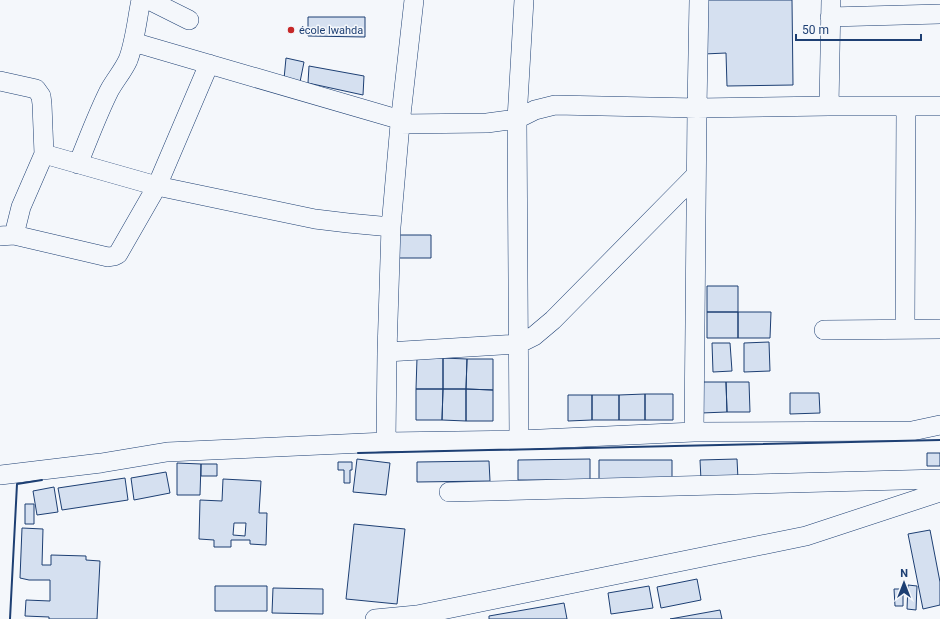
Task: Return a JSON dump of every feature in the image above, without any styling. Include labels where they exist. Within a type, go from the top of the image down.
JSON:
[{"type":"street","points":[[78,164],[106,98],[127,60],[133,42],[141,0]]},
{"type":"street","points":[[149,0],[189,20]]},
{"type":"street","points":[[386,442],[391,227],[400,122],[414,0]]},
{"type":"street","points":[[519,440],[517,119],[524,0]]},
{"type":"street","points":[[694,432],[699,0]]},
{"type":"street","points":[[829,106],[831,8],[921,7],[940,14]]},
{"type":"street","points":[[133,42],[400,122],[487,123],[517,119],[534,110],[555,105],[697,108],[940,106]]},
{"type":"street","points":[[0,81],[36,89],[41,96],[42,104],[44,154],[7,236],[108,257],[118,254],[157,186],[209,64]]},
{"type":"street","points":[[905,328],[906,107]]},
{"type":"street","points":[[44,154],[157,186],[315,219],[391,227]]},
{"type":"street","points":[[387,352],[518,344],[534,336],[553,320],[696,175]]},
{"type":"street","points":[[824,330],[905,328],[940,329]]},
{"type":"street","points":[[0,475],[101,463],[167,452],[386,442],[519,440],[694,432],[912,431],[940,425]]},
{"type":"street","points":[[449,492],[940,479]]},
{"type":"street","points":[[375,619],[417,615],[806,536],[940,492]]},
{"type":"building","points":[[703,0],[792,0],[793,85],[727,86],[726,53],[704,54]]},
{"type":"building","points":[[308,17],[365,17],[365,37],[308,36]]},
{"type":"building","points":[[286,58],[304,62],[300,82],[284,79]]},
{"type":"building","points":[[309,66],[364,76],[363,95],[308,83]]},
{"type":"building","points":[[399,235],[431,235],[431,258],[399,258]]},
{"type":"building","points":[[707,286],[738,286],[738,312],[707,312]]},
{"type":"building","points":[[707,312],[738,312],[738,338],[707,338]]},
{"type":"building","points":[[738,312],[771,312],[770,338],[738,338]]},
{"type":"building","points":[[769,342],[770,371],[744,372],[744,343]]},
{"type":"building","points":[[712,343],[730,343],[732,371],[713,372]]},
{"type":"building","points":[[417,358],[443,358],[443,389],[416,389]]},
{"type":"building","points":[[443,358],[467,359],[466,389],[443,389]]},
{"type":"building","points":[[467,359],[493,359],[493,390],[466,389]]},
{"type":"building","points":[[700,382],[726,382],[727,412],[701,413]]},
{"type":"building","points":[[726,382],[749,382],[750,412],[727,412]]},
{"type":"building","points":[[416,389],[443,389],[442,420],[416,420]]},
{"type":"building","points":[[443,389],[466,389],[466,421],[442,420]]},
{"type":"building","points":[[466,389],[493,390],[493,421],[466,421]]},
{"type":"building","points":[[790,393],[819,393],[820,413],[790,414]]},
{"type":"building","points":[[645,394],[673,394],[673,420],[645,420]]},
{"type":"building","points":[[645,394],[645,420],[619,420],[619,395]]},
{"type":"building","points":[[568,395],[592,395],[592,420],[568,421]]},
{"type":"building","points":[[592,395],[619,395],[619,420],[592,420]]},
{"type":"building","points":[[927,453],[940,453],[940,466],[927,466]]},
{"type":"building","points":[[357,459],[390,463],[386,495],[353,492]]},
{"type":"building","points":[[590,459],[590,480],[518,480],[518,460]]},
{"type":"building","points":[[737,459],[738,479],[701,480],[700,460]]},
{"type":"building","points":[[599,460],[672,460],[672,480],[599,480]]},
{"type":"building","points":[[489,461],[490,481],[417,482],[417,462]]},
{"type":"building","points":[[338,462],[352,462],[352,470],[350,470],[350,483],[344,483],[344,470],[338,470]]},
{"type":"building","points":[[177,463],[201,464],[200,495],[177,495]]},
{"type":"building","points":[[201,464],[217,464],[217,476],[201,476]]},
{"type":"building","points":[[166,472],[170,493],[134,500],[131,478]]},
{"type":"building","points":[[125,478],[128,500],[62,510],[58,488]]},
{"type":"building","points":[[223,479],[261,481],[259,513],[267,513],[266,545],[250,544],[250,540],[231,540],[231,547],[214,547],[214,540],[199,539],[200,500],[222,501]],"holes":[[[234,523],[246,523],[245,536],[233,535]]]},
{"type":"building","points":[[54,487],[58,512],[37,515],[33,491]]},
{"type":"building","points":[[25,504],[34,504],[34,524],[25,524]]},
{"type":"building","points":[[354,524],[405,529],[397,604],[346,599]]},
{"type":"building","points":[[22,528],[43,529],[42,565],[51,565],[51,555],[86,556],[86,560],[100,561],[97,619],[49,619],[49,617],[25,616],[26,600],[50,601],[50,580],[29,580],[20,578]]},
{"type":"building","points":[[930,530],[940,582],[940,605],[923,609],[908,534]]},
{"type":"building","points":[[697,579],[701,600],[661,608],[657,587]]},
{"type":"building","points":[[908,585],[917,586],[916,610],[907,609]]},
{"type":"building","points":[[215,586],[267,586],[267,611],[215,611]]},
{"type":"building","points":[[649,586],[653,608],[611,614],[608,593]]},
{"type":"building","points":[[273,588],[323,589],[323,614],[272,613]]},
{"type":"building","points":[[894,589],[903,589],[903,606],[895,606]]},
{"type":"building","points":[[564,603],[567,619],[489,619],[489,616]]},
{"type":"building","points":[[720,610],[722,619],[670,619]]},
{"type":"wall","points":[[358,453],[940,440]]},
{"type":"wall","points":[[10,619],[17,484],[42,480]]},
{"type":"place","name":"école lwahda","points":[[291,30]]}]
